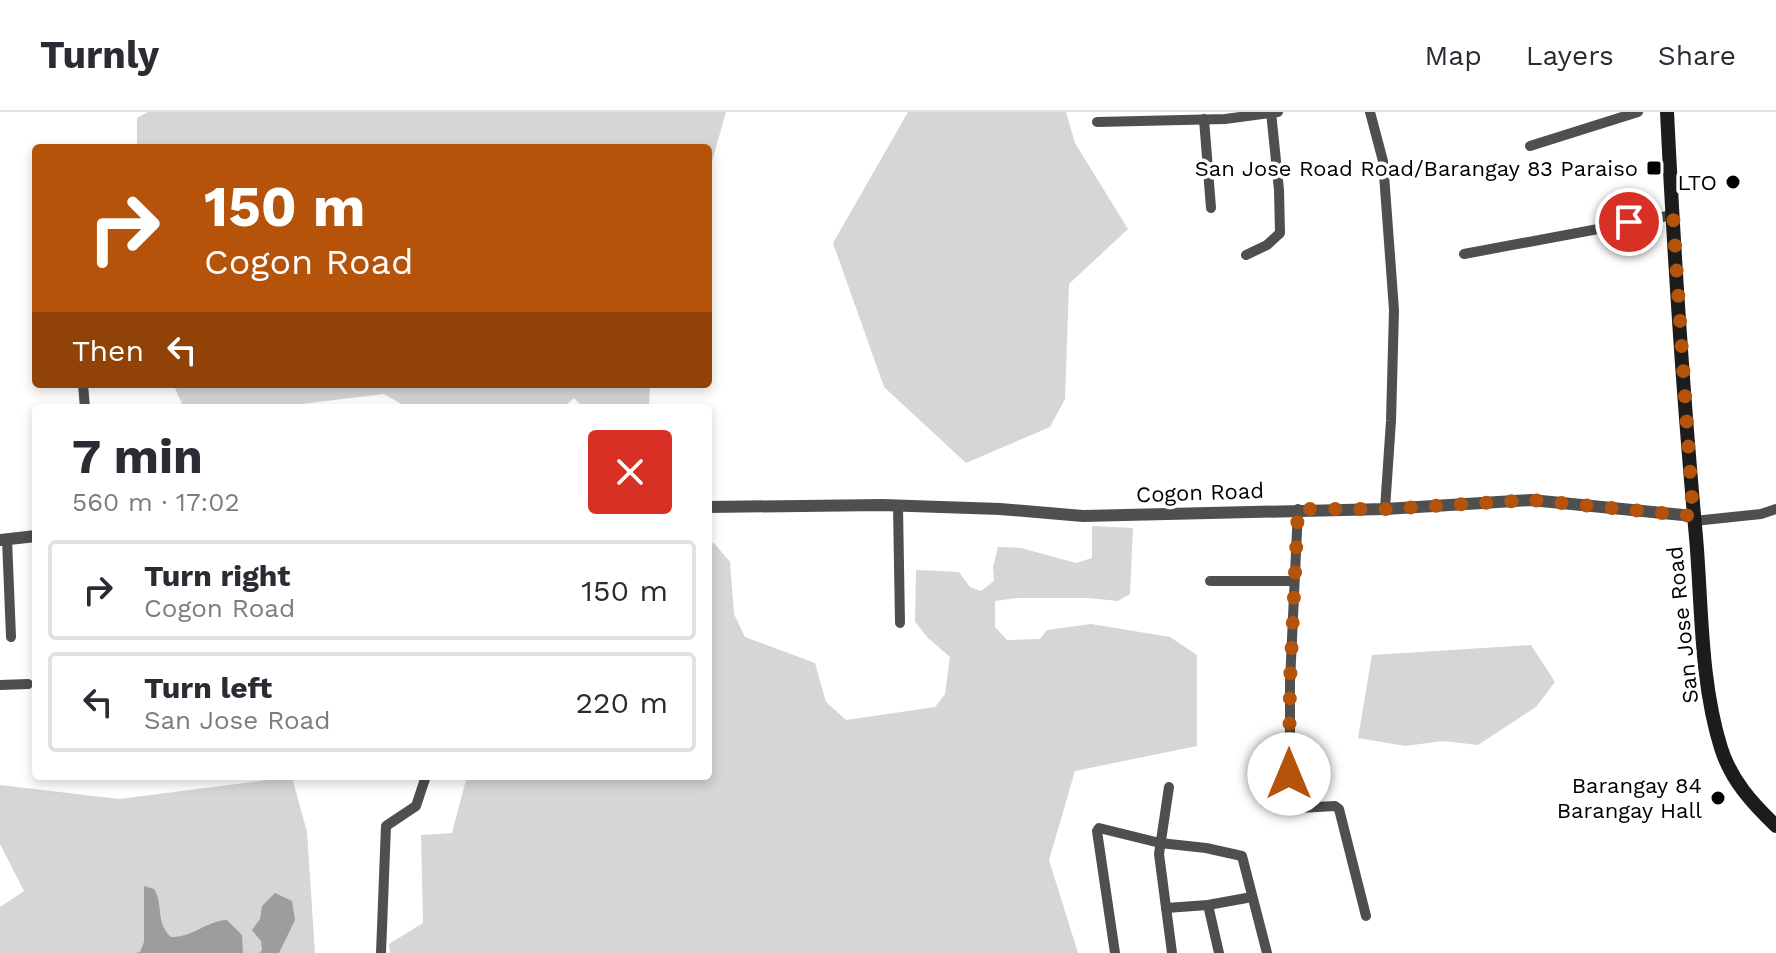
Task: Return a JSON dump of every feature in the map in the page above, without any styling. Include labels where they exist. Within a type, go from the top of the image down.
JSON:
[{"type":"main road","name":"San Jose Road","points":[[1667,112],[1694,519],[1711,700],[1721,749],[1745,795],[1776,826]]},
{"type":"street","points":[[1246,255],[1267,245],[1280,233],[1271,112]]},
{"type":"street","points":[[1097,122],[1142,117],[1225,119],[1278,112]]},
{"type":"street","points":[[1370,112],[1383,161],[1394,310],[1385,509]]},
{"type":"street","points":[[1530,146],[1638,112]]},
{"type":"street","points":[[1199,117],[1211,208]]},
{"type":"street","points":[[1464,254],[1673,215]]},
{"type":"street","name":"Cogon Road","points":[[712,507],[898,506],[1083,516],[1385,509],[1531,500],[1694,519]]},
{"type":"street","points":[[898,506],[900,623]]},
{"type":"street","points":[[1298,509],[1290,682],[1290,795],[1294,805],[1299,808],[1335,806],[1339,809],[1366,916]]},
{"type":"street","points":[[1694,519],[1761,514],[1776,509]]},
{"type":"street","points":[[11,637],[4,540],[32,536]]},
{"type":"street","points":[[1210,581],[1294,581]]},
{"type":"street","points":[[0,685],[28,684]]},
{"type":"street","points":[[381,953],[386,826],[411,811],[420,797],[425,780]]},
{"type":"street","points":[[1169,787],[1159,872],[1172,953]]},
{"type":"street","points":[[1115,953],[1097,829],[1160,843],[1238,853],[1245,860],[1267,953]]},
{"type":"street","points":[[1166,908],[1252,897]]},
{"type":"street","points":[[1208,905],[1219,953]]},
{"type":"shaded area","points":[[148,112],[726,112],[712,161],[712,144],[137,144],[137,118]]},
{"type":"shaded area","points":[[908,112],[1066,112],[1075,143],[1128,229],[1069,284],[1065,399],[1050,427],[966,463],[884,387],[833,243]]},
{"type":"shaded area","points":[[175,388],[650,388],[649,404],[580,404],[574,398],[567,404],[401,404],[384,394],[302,404],[182,404]]},
{"type":"shaded area","points":[[1092,526],[1133,528],[1130,594],[1118,601],[1017,598],[995,601],[995,627],[1007,640],[1040,639],[1047,630],[1091,624],[1170,637],[1197,655],[1197,746],[1075,771],[1049,860],[1078,953],[390,953],[389,944],[423,923],[421,835],[452,833],[466,780],[712,780],[712,543],[730,562],[734,614],[745,637],[815,663],[826,702],[846,720],[935,707],[945,694],[950,657],[915,622],[916,570],[959,572],[970,587],[981,591],[994,581],[993,567],[998,547],[1021,548],[1076,563],[1092,558]]},
{"type":"shaded area","points":[[1531,645],[1555,682],[1536,707],[1478,745],[1443,741],[1405,746],[1358,738],[1372,655]]},
{"type":"shaded area","points":[[268,780],[293,780],[307,832],[315,953],[0,953],[0,907],[24,891],[0,844],[0,785],[119,799]]},
{"type":"shaded area","points":[[144,886],[154,889],[163,925],[171,937],[186,935],[227,920],[242,935],[243,953],[135,953],[140,952],[144,942]]},
{"type":"shaded area","points":[[275,893],[292,901],[295,920],[279,953],[259,953],[262,950],[261,941],[252,930],[260,919],[262,906]]},
{"type":"place","name":"San Jose Road Road/Barangay 83 Paraiso","points":[[1654,168]]},
{"type":"place","name":"LTO","points":[[1733,182]]},
{"type":"place","name":"Barangay 84 Barangay Hall","points":[[1718,798]]},
{"type":"route","points":[[1289,774],[1298,509],[1385,509],[1531,500],[1693,516],[1673,215],[1629,222]]}]
